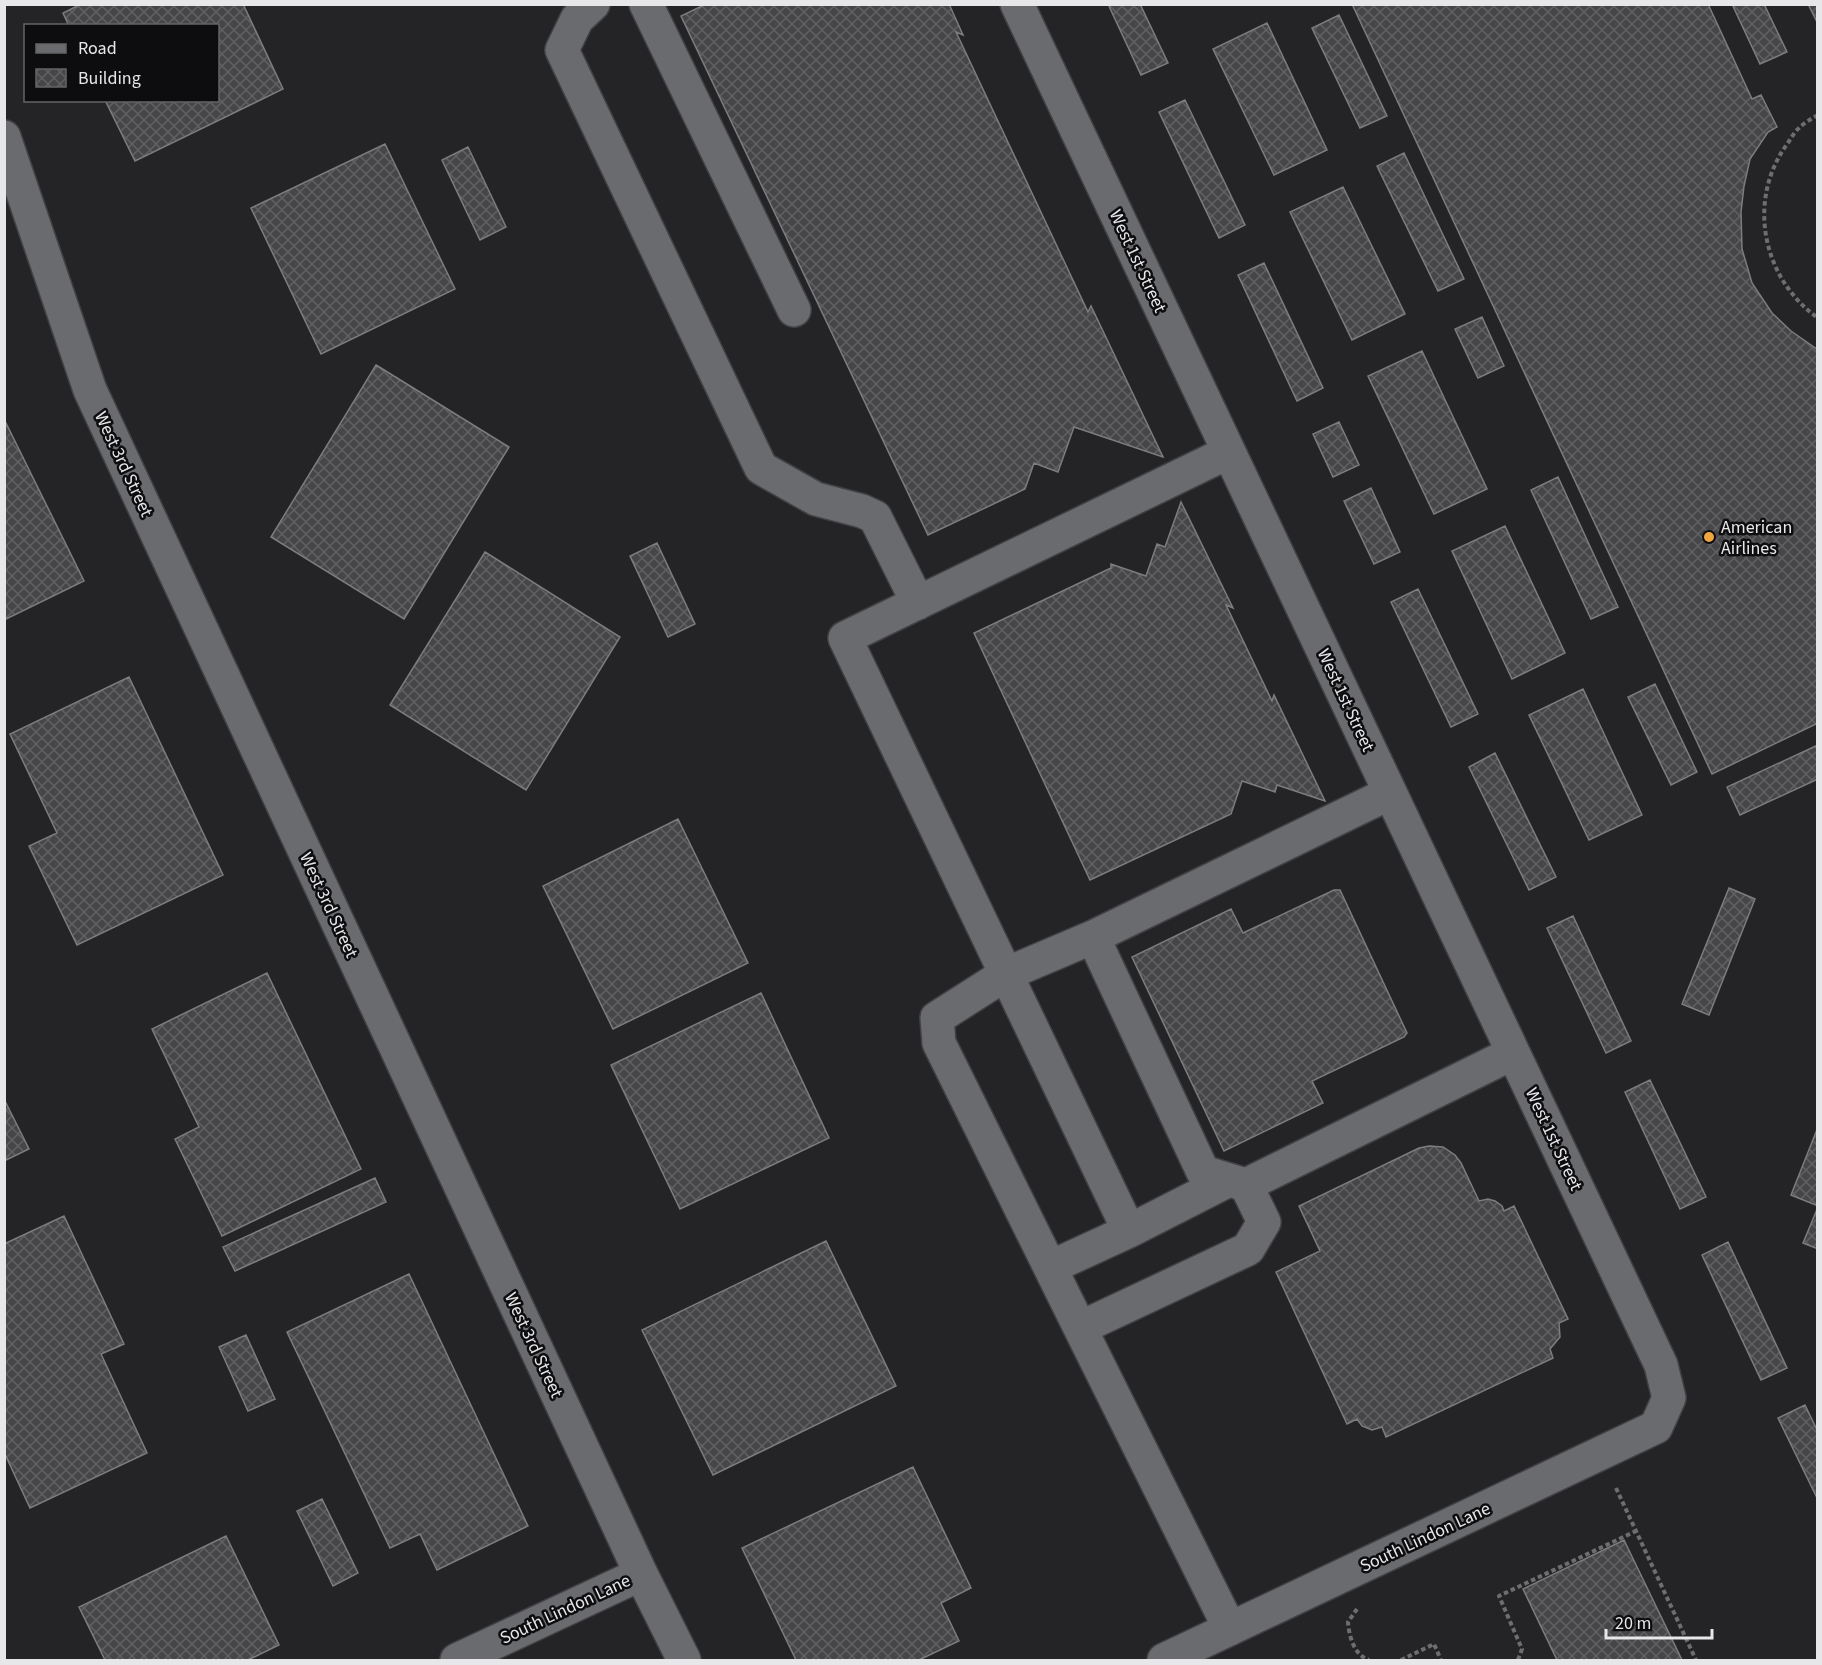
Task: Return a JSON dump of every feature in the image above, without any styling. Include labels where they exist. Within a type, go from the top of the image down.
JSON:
[{"type":"street","points":[[592,4],[576,19],[562,50],[761,468],[816,499],[875,516],[918,603]]},
{"type":"street","points":[[646,4],[794,310]]},
{"type":"street","name":"West 1st Street","points":[[1017,4],[1661,1365],[1669,1398]]},
{"type":"street","name":"West 3rd Street","points":[[4,137],[90,390],[641,1574],[684,1660]]},
{"type":"street","points":[[1129,1231],[845,638],[1229,452]]},
{"type":"street","points":[[1230,1629],[939,1043],[937,1018],[1006,974],[1093,937],[1390,794]]},
{"type":"street","points":[[1080,1328],[1248,1249],[1264,1222],[1238,1183],[1203,1172],[1093,937]]},
{"type":"street","points":[[1051,1267],[1238,1183],[1513,1053]]},
{"type":"street","name":"South Lindon Lane","points":[[1164,1660],[1656,1427],[1669,1398]]},
{"type":"street","name":"South Lindon Lane","points":[[457,1660],[641,1574]]},
{"type":"path","points":[[1818,115],[1798,128],[1774,164],[1763,205],[1767,248],[1785,287],[1818,318]]},
{"type":"path","points":[[1616,1488],[1696,1660]]},
{"type":"path","points":[[1518,1660],[1522,1649],[1499,1596],[1636,1531]]},
{"type":"path","points":[[1361,1604],[1348,1622],[1350,1638],[1363,1658],[1369,1660]]},
{"type":"path","points":[[1401,1660],[1434,1644],[1441,1660]]},
{"type":"building","points":[[81,4],[243,4],[283,89],[135,161],[106,102],[219,102],[219,24],[68,24],[63,13]]},
{"type":"building","points":[[706,4],[949,4],[963,35],[956,32],[1088,312],[1091,306],[1163,457],[1074,427],[1058,472],[1034,463],[1025,489],[928,535],[681,16]]},
{"type":"building","points":[[1108,4],[1140,4],[1168,63],[1141,75]]},
{"type":"building","name":"American Airlines","points":[[1352,4],[1708,4],[1752,99],[1761,95],[1777,127],[1768,132],[1750,159],[1744,186],[1741,212],[1742,249],[1752,283],[1772,313],[1791,331],[1818,350],[1818,723],[1712,774]]},
{"type":"building","points":[[1732,4],[1764,4],[1787,52],[1760,64]]},
{"type":"building","points":[[1808,4],[1818,4],[1818,24]]},
{"type":"building","points":[[1339,15],[1387,116],[1360,128],[1312,28]]},
{"type":"building","points":[[1267,23],[1327,150],[1274,175],[1213,49]]},
{"type":"building","points":[[1185,100],[1245,225],[1219,238],[1159,112]]},
{"type":"building","points":[[385,144],[455,289],[321,354],[251,208]]},
{"type":"building","points":[[468,147],[506,227],[480,240],[442,160]]},
{"type":"building","points":[[1404,153],[1464,279],[1438,291],[1377,166]]},
{"type":"building","points":[[1343,187],[1405,314],[1352,340],[1290,212]]},
{"type":"building","points":[[1264,263],[1323,388],[1297,401],[1238,275]]},
{"type":"building","points":[[1482,317],[1504,366],[1478,378],[1455,329]]},
{"type":"building","points":[[1422,351],[1487,489],[1434,514],[1368,376]]},
{"type":"building","points":[[376,365],[509,447],[404,619],[271,537]]},
{"type":"building","points":[[4,419],[84,581],[4,620]]},
{"type":"building","points":[[1339,422],[1359,465],[1333,477],[1313,434]]},
{"type":"building","points":[[1558,477],[1618,607],[1591,619],[1531,490]]},
{"type":"building","points":[[1371,488],[1400,552],[1374,564],[1344,501]]},
{"type":"building","points":[[1181,502],[1233,608],[1226,605],[1272,701],[1274,695],[1325,801],[1277,785],[1275,792],[1242,781],[1231,814],[1090,880],[974,633],[1111,568],[1111,564],[1146,576],[1157,544],[1165,547]]},
{"type":"building","points":[[1505,526],[1565,653],[1512,679],[1452,551]]},
{"type":"building","points":[[657,543],[695,624],[668,637],[630,556]]},
{"type":"building","points":[[485,552],[620,637],[526,790],[390,705]]},
{"type":"building","points":[[1418,589],[1478,714],[1451,727],[1391,602]]},
{"type":"building","points":[[129,677],[223,875],[77,945],[29,846],[57,833],[10,734]]},
{"type":"building","points":[[1655,684],[1697,772],[1671,785],[1628,697]]},
{"type":"building","points":[[1583,689],[1642,815],[1589,840],[1529,715]]},
{"type":"building","points":[[1818,745],[1818,779],[1740,815],[1727,787]]},
{"type":"building","points":[[1495,753],[1556,877],[1529,890],[1469,767]]},
{"type":"building","points":[[678,819],[748,963],[613,1029],[543,886]]},
{"type":"building","points":[[1729,888],[1755,899],[1709,1015],[1682,1004]]},
{"type":"building","points":[[1334,890],[1340,890],[1407,1033],[1404,1037],[1312,1081],[1323,1103],[1224,1151],[1132,957],[1231,909],[1243,933]]},
{"type":"building","points":[[1573,916],[1631,1041],[1606,1053],[1547,928]]},
{"type":"building","points":[[267,973],[361,1169],[222,1236],[175,1139],[199,1127],[152,1029]]},
{"type":"building","points":[[761,993],[829,1138],[680,1209],[611,1065]]},
{"type":"building","points":[[1650,1080],[1706,1197],[1680,1209],[1625,1092]]},
{"type":"building","points":[[4,1099],[29,1149],[4,1161]]},
{"type":"building","points":[[1818,1127],[1818,1206],[1791,1195]]},
{"type":"building","points":[[1443,1147],[1455,1155],[1479,1201],[1488,1199],[1495,1201],[1502,1206],[1504,1211],[1514,1206],[1568,1319],[1559,1323],[1560,1337],[1550,1349],[1553,1358],[1386,1437],[1382,1427],[1372,1430],[1362,1426],[1357,1419],[1347,1424],[1276,1272],[1320,1251],[1299,1206],[1419,1148]]},
{"type":"building","points":[[375,1178],[386,1202],[235,1271],[223,1247]]},
{"type":"building","points":[[1818,1207],[1818,1249],[1803,1243]]},
{"type":"building","points":[[64,1216],[124,1344],[101,1354],[147,1453],[30,1508],[4,1452],[4,1244]]},
{"type":"building","points":[[826,1241],[896,1386],[713,1475],[642,1330]]},
{"type":"building","points":[[1728,1242],[1787,1368],[1761,1380],[1702,1255]]},
{"type":"building","points":[[409,1274],[528,1526],[437,1570],[420,1534],[390,1548],[287,1332]]},
{"type":"building","points":[[246,1335],[275,1399],[248,1411],[219,1347]]},
{"type":"building","points":[[1805,1405],[1818,1432],[1818,1500],[1778,1418]]},
{"type":"building","points":[[913,1467],[971,1588],[941,1603],[959,1641],[919,1660],[796,1660],[742,1548]]},
{"type":"building","points":[[322,1499],[358,1573],[333,1586],[297,1511]]},
{"type":"building","points":[[226,1536],[279,1645],[248,1660],[105,1660],[79,1607]]},
{"type":"building","points":[[1624,1540],[1682,1660],[1557,1660],[1523,1589]]},
{"type":"place","name":"American Airlines","points":[[1709,537]]}]
